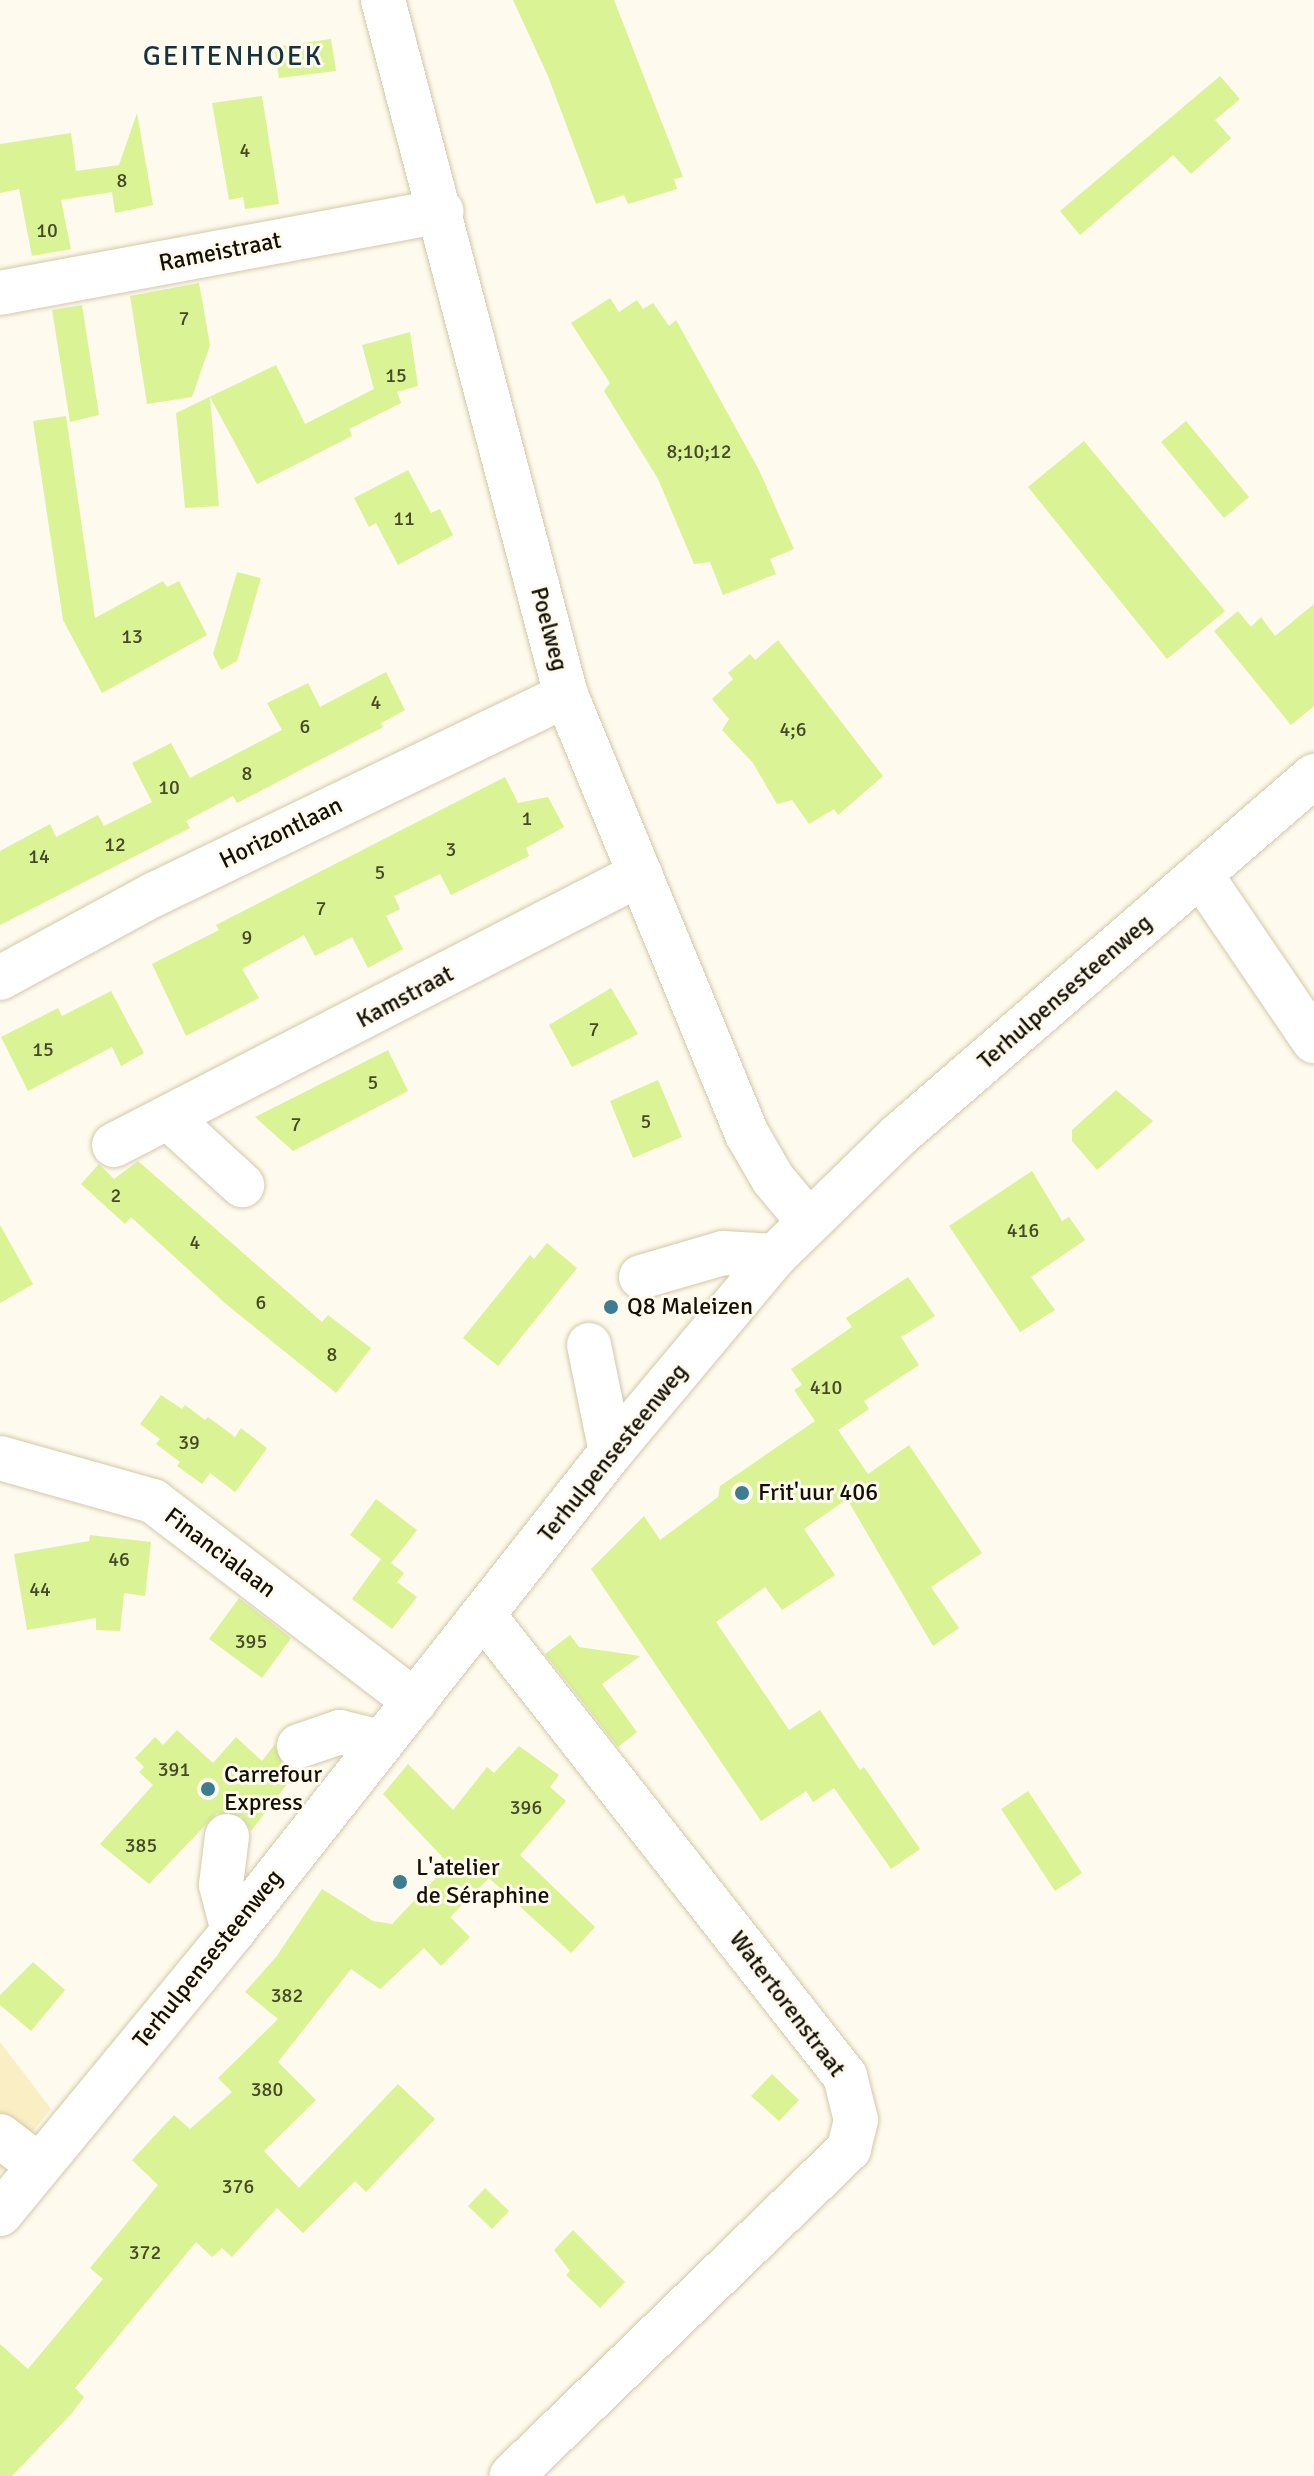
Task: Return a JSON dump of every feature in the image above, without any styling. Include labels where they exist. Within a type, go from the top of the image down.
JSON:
[{"type":"street","name":"Poelweg","points":[[383,0],[566,695],[747,1134],[773,1179],[809,1222]]},
{"type":"street","name":"Rameistraat","points":[[0,293],[441,211]]},
{"type":"street","name":"Horizontlaan","points":[[0,978],[155,894],[566,695]]},
{"type":"street","name":"Terhulpensesteenweg","points":[[0,2214],[233,1931],[611,1452],[775,1256],[899,1135],[1314,776]]},
{"type":"street","name":"Kamstraat","points":[[114,1145],[170,1119],[640,874]]},
{"type":"street","points":[[1201,875],[1314,1041]]},
{"type":"street","points":[[170,1119],[242,1185]]},
{"type":"street","points":[[641,1277],[723,1253],[775,1256]]},
{"type":"street","points":[[589,1345],[611,1452]]},
{"type":"street","name":"Financialaan","points":[[0,1458],[153,1501],[415,1701]]},
{"type":"street","name":"Watertorenstraat","points":[[484,1616],[845,2076],[856,2120],[849,2149],[511,2476]]},
{"type":"street","points":[[299,1746],[340,1732],[380,1742]]},
{"type":"street","points":[[227,1836],[221,1885],[233,1931]]},
{"type":"street","points":[[0,2136],[38,2165]]},
{"type":"shaded area","points":[[0,2042],[51,2109],[0,2172]]},
{"type":"building","points":[[513,0],[614,0],[683,177],[674,179],[677,189],[628,204],[624,195],[596,204],[548,76]]},
{"type":"building","points":[[331,39],[336,71],[279,78],[274,47]]},
{"type":"building","points":[[1220,76],[1240,99],[1215,120],[1231,138],[1191,174],[1173,155],[1080,235],[1060,211]]},
{"type":"building","points":[[262,96],[279,204],[245,209],[243,197],[229,200],[212,103]]},
{"type":"building","points":[[137,113],[153,205],[115,213],[112,192],[61,200],[71,249],[32,256],[19,189],[0,193],[0,144],[71,133],[76,171],[119,165]]},
{"type":"building","points":[[199,283],[210,345],[192,397],[147,404],[130,296]]},
{"type":"building","points":[[610,298],[619,312],[637,300],[643,309],[653,303],[669,326],[676,320],[759,470],[794,549],[770,559],[776,574],[723,595],[710,562],[694,564],[658,479],[604,391],[610,383],[571,323]]},
{"type":"building","points":[[82,305],[99,415],[70,422],[52,310]]},
{"type":"building","points":[[410,332],[418,386],[397,392],[401,403],[349,429],[352,436],[257,484],[210,397],[219,506],[185,508],[176,413],[276,365],[305,424],[374,389],[362,345]]},
{"type":"building","points":[[66,416],[95,618],[163,581],[167,587],[179,581],[207,635],[102,693],[63,620],[33,421]]},
{"type":"building","points":[[1186,421],[1249,497],[1224,518],[1161,442]]},
{"type":"building","points":[[1084,441],[1225,611],[1167,659],[1028,487]]},
{"type":"building","points":[[408,470],[431,513],[440,509],[453,535],[398,565],[376,523],[369,527],[354,498]]},
{"type":"building","points":[[237,572],[261,578],[237,661],[221,670],[213,654]]},
{"type":"building","points":[[1314,604],[1314,706],[1291,725],[1214,631],[1238,611],[1251,627],[1261,617],[1275,636]]},
{"type":"building","points":[[778,640],[883,776],[838,815],[834,809],[809,824],[792,800],[777,804],[753,763],[722,730],[729,719],[712,699],[733,679],[728,673],[750,654],[755,660]]},
{"type":"building","points":[[386,672],[405,710],[381,723],[383,727],[237,803],[233,796],[186,821],[190,828],[0,925],[0,851],[50,824],[56,837],[98,815],[104,826],[152,802],[132,763],[171,743],[190,778],[282,730],[267,703],[308,683],[320,707]]},
{"type":"building","points":[[505,777],[518,803],[548,797],[564,827],[526,848],[529,856],[451,895],[440,874],[394,896],[400,909],[386,916],[403,949],[368,968],[352,937],[315,956],[304,935],[242,969],[259,998],[186,1036],[152,964],[219,930],[216,925]]},
{"type":"building","points":[[611,988],[638,1034],[572,1067],[549,1025]]},
{"type":"building","points":[[111,991],[144,1053],[121,1066],[112,1047],[28,1091],[1,1037],[58,1008],[62,1016]]},
{"type":"building","points":[[388,1050],[408,1091],[293,1151],[255,1117]]},
{"type":"building","points":[[658,1080],[682,1137],[633,1158],[610,1101]]},
{"type":"building","points":[[1116,1090],[1153,1121],[1097,1170],[1072,1141],[1072,1130]]},
{"type":"building","points":[[138,1161],[322,1322],[328,1315],[371,1348],[336,1393],[226,1304],[131,1217],[125,1224],[81,1184],[99,1164],[114,1179]]},
{"type":"building","points":[[1032,1171],[1062,1221],[1069,1217],[1085,1240],[1031,1277],[1055,1310],[1020,1332],[949,1226]]},
{"type":"building","points":[[0,1225],[33,1284],[0,1303]]},
{"type":"building","points":[[547,1243],[577,1268],[498,1366],[463,1338],[530,1255],[534,1259]]},
{"type":"building","points":[[908,1277],[935,1316],[901,1337],[919,1365],[864,1401],[869,1409],[838,1430],[868,1474],[909,1445],[982,1553],[931,1587],[959,1628],[933,1646],[847,1499],[804,1529],[835,1575],[782,1610],[765,1587],[716,1622],[789,1730],[820,1710],[860,1770],[864,1767],[920,1849],[891,1869],[834,1788],[813,1802],[806,1791],[761,1821],[591,1569],[644,1516],[660,1540],[718,1497],[720,1486],[815,1421],[794,1390],[802,1385],[791,1369],[852,1327],[846,1318]]},
{"type":"building","points":[[161,1395],[182,1409],[185,1405],[205,1420],[208,1417],[235,1437],[241,1428],[267,1448],[235,1492],[210,1473],[202,1484],[177,1466],[180,1462],[156,1444],[160,1439],[140,1424]]},
{"type":"building","points":[[376,1499],[417,1530],[391,1563],[404,1573],[397,1582],[417,1597],[392,1629],[352,1599],[381,1559],[350,1535]]},
{"type":"building","points":[[90,1535],[151,1542],[145,1596],[124,1593],[120,1631],[96,1630],[96,1618],[27,1630],[14,1554],[89,1541]]},
{"type":"building","points":[[239,1598],[291,1638],[262,1678],[209,1639]]},
{"type":"building","points":[[570,1635],[579,1647],[640,1656],[602,1684],[637,1732],[618,1747],[545,1654]]},
{"type":"building","points":[[177,1730],[213,1763],[236,1737],[262,1761],[275,1744],[282,1764],[298,1770],[251,1831],[241,1816],[217,1813],[149,1884],[100,1844],[153,1785],[139,1772],[144,1767],[135,1758],[155,1737],[163,1745]]},
{"type":"building","points":[[519,1746],[559,1775],[550,1787],[566,1801],[520,1855],[595,1927],[571,1953],[489,1878],[450,1917],[470,1937],[441,1966],[424,1948],[380,1989],[351,1969],[278,2062],[316,2100],[264,2151],[299,2188],[398,2084],[435,2119],[366,2192],[355,2181],[303,2233],[277,2208],[232,2257],[222,2248],[212,2257],[196,2242],[75,2388],[84,2397],[71,2414],[12,2476],[0,2476],[0,2344],[28,2369],[103,2279],[90,2268],[158,2185],[132,2160],[174,2115],[190,2129],[232,2092],[218,2078],[278,2019],[245,1992],[276,1957],[322,1889],[373,1921],[392,1924],[449,1864],[383,1794],[408,1764],[453,1810],[487,1767],[494,1773]]},
{"type":"building","points":[[1028,1791],[1082,1873],[1055,1891],[1001,1809]]},
{"type":"building","points":[[33,1962],[65,1990],[31,2031],[0,2005],[0,1995]]},
{"type":"building","points":[[772,2074],[799,2100],[779,2121],[751,2096]]},
{"type":"building","points":[[485,2188],[509,2211],[492,2229],[468,2206]]},
{"type":"building","points":[[573,2230],[625,2282],[600,2308],[566,2275],[570,2271],[554,2250]]},
{"type":"place","name":"Q8 Maleizen","points":[[611,1307]]},
{"type":"place","name":"Frit'uur 406","points":[[742,1493]]},
{"type":"place","name":"Carrefour Express","points":[[208,1789]]},
{"type":"place","name":"L'atelier de Séraphine","points":[[400,1882]]},
{"type":"district","name":"GEITENHOEK","points":[[233,56]]}]
